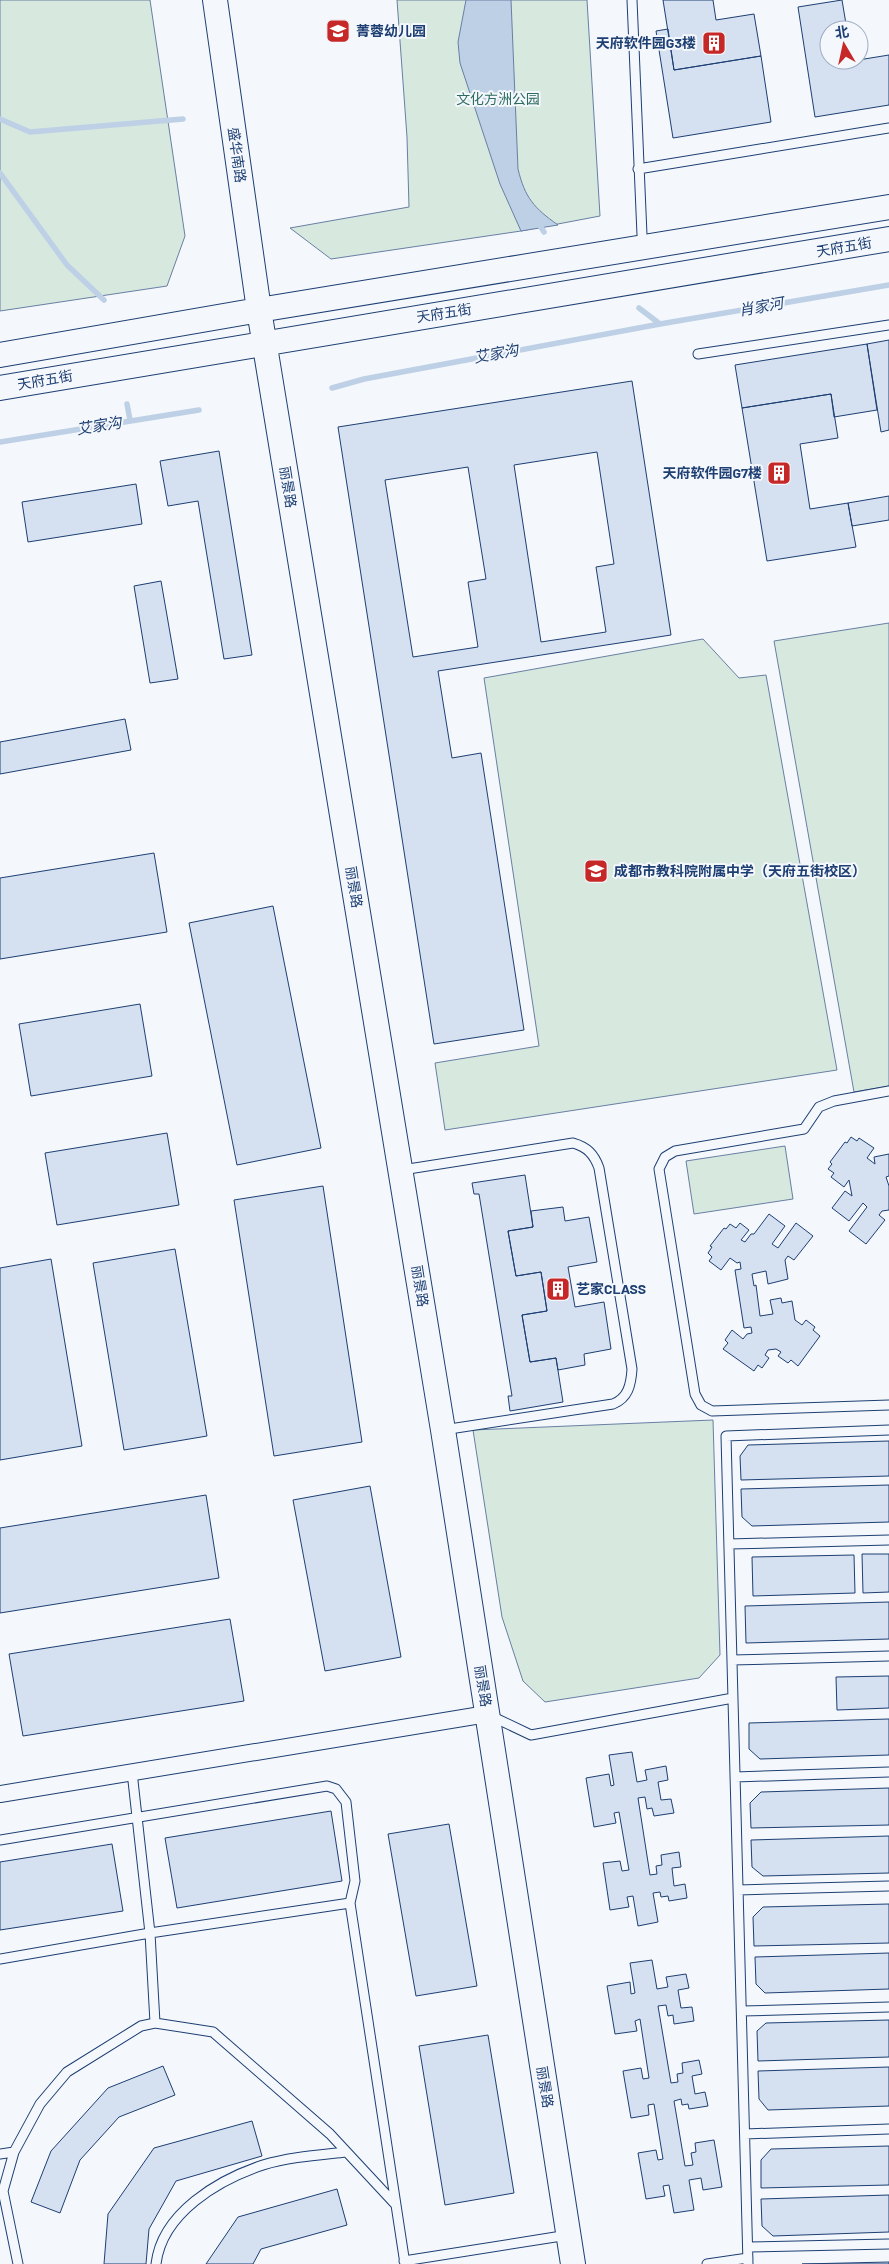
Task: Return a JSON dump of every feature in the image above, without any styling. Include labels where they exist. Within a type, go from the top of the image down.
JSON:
[{"type":"street","name":"盛华南路","points":[[215,0],[259,310]]},
{"type":"street","points":[[0,355],[259,310],[889,207]]},
{"type":"street","name":"天府五街","points":[[0,388],[265,342],[889,239]]},
{"type":"street","name":"丽景路","points":[[259,310],[443,1430],[573,2264]]},
{"type":"street","points":[[0,1794],[487,1714]]},
{"type":"lane","points":[[632,0],[642,235]]},
{"type":"lane","points":[[638,169],[889,128]]},
{"type":"lane","points":[[698,354],[889,324]]},
{"type":"lane","points":[[889,1091],[834,1101],[819,1107],[804,1129],[675,1151],[665,1157],[659,1170],[694,1394],[700,1405],[712,1411],[889,1405]]},
{"type":"lane","points":[[400,1170],[572,1143],[590,1151],[596,1159],[601,1177],[632,1369],[632,1380],[625,1396],[612,1404],[443,1430]]},
{"type":"lane","points":[[707,2264],[748,2261],[726,1436],[889,1430]]},
{"type":"lane","points":[[729,1544],[889,1540]]},
{"type":"lane","points":[[732,1660],[889,1656]]},
{"type":"lane","points":[[487,1714],[531,1735],[733,1698]]},
{"type":"lane","points":[[132,1772],[150,1933],[154,2023]]},
{"type":"lane","points":[[735,1777],[889,1772]]},
{"type":"lane","points":[[0,1840],[327,1786],[336,1789],[346,1802],[355,1881],[350,1903],[405,2263],[568,2234]]},
{"type":"lane","points":[[738,1890],[889,1886]]},
{"type":"lane","points":[[0,1959],[150,1933],[350,1903]]},
{"type":"lane","points":[[742,2011],[889,2007]]},
{"type":"lane","points":[[18,2264],[4,2191],[14,2152],[40,2104],[68,2072],[141,2026],[154,2023],[213,2032],[330,2134],[396,2206]]},
{"type":"lane","points":[[745,2134],[889,2129]]},
{"type":"lane","points":[[0,2154],[14,2152]]},
{"type":"lane","points":[[156,2264],[157,2254],[174,2221],[203,2194],[263,2165],[346,2152]]},
{"type":"lane","points":[[748,2247],[889,2244]]},
{"type":"green space","points":[[0,0],[150,0],[185,236],[167,286],[0,311]]},
{"type":"green space","name":"文化方洲公园","points":[[397,0],[587,0],[600,216],[521,231],[331,259],[290,228],[409,207],[407,137]]},
{"type":"green space","points":[[889,623],[889,1086],[854,1092],[774,641]]},
{"type":"green space","points":[[703,639],[739,678],[766,675],[837,1070],[445,1130],[435,1063],[539,1046],[484,678]]},
{"type":"green space","points":[[785,1146],[793,1199],[694,1214],[686,1161]]},
{"type":"green space","points":[[713,1420],[720,1655],[699,1678],[545,1702],[523,1681],[502,1617],[473,1430]]},
{"type":"water","points":[[466,0],[511,0],[518,169],[524,188],[532,202],[558,225],[521,231],[500,184],[460,63],[458,42]]},
{"type":"building","name":"天府软件园G3楼","points":[[663,0],[713,0],[716,20],[754,14],[761,56],[674,70]]},
{"type":"building","points":[[842,0],[845,20],[819,20],[819,70],[869,70],[869,58],[889,55],[889,105],[815,117],[798,7]]},
{"type":"building","points":[[668,29],[674,70],[761,56],[771,122],[673,138],[656,31]]},
{"type":"building","points":[[889,340],[889,430],[881,432],[867,344]]},
{"type":"building","points":[[867,344],[877,410],[834,417],[831,394],[742,408],[735,365]]},
{"type":"building","points":[[632,381],[671,635],[438,671],[452,758],[481,753],[524,1030],[434,1044],[338,427]],"holes":[[[597,452],[614,564],[596,567],[606,632],[541,642],[514,465]],[[468,467],[486,579],[468,582],[478,647],[413,657],[385,480]]]},
{"type":"building","name":"天府软件园G7楼","points":[[831,394],[838,438],[800,444],[810,509],[848,503],[856,547],[767,561],[742,408]]},
{"type":"building","points":[[219,451],[252,655],[224,659],[198,501],[168,506],[160,461]]},
{"type":"building","points":[[136,484],[142,524],[28,542],[22,502]]},
{"type":"building","points":[[889,496],[889,520],[852,526],[848,503]]},
{"type":"building","points":[[161,581],[178,679],[150,683],[134,586]]},
{"type":"building","points":[[125,719],[131,750],[0,774],[0,742]]},
{"type":"building","points":[[154,853],[167,932],[0,959],[0,878]]},
{"type":"building","points":[[273,906],[321,1148],[237,1165],[189,923]]},
{"type":"building","points":[[140,1004],[152,1076],[31,1096],[19,1024]]},
{"type":"building","points":[[167,1133],[179,1205],[57,1225],[45,1153]]},
{"type":"building","points":[[851,1137],[857,1141],[859,1138],[874,1148],[867,1158],[875,1164],[874,1157],[889,1154],[889,1176],[886,1177],[889,1186],[889,1210],[882,1211],[879,1215],[885,1220],[866,1244],[849,1231],[867,1207],[863,1203],[849,1221],[832,1208],[845,1191],[852,1196],[849,1180],[844,1187],[831,1177],[834,1173],[828,1169],[832,1164],[830,1162]]},
{"type":"building","points":[[525,1175],[533,1227],[508,1231],[516,1276],[541,1272],[547,1311],[522,1315],[530,1362],[556,1358],[563,1402],[510,1411],[508,1396],[512,1396],[479,1194],[474,1194],[472,1183]]},
{"type":"building","points":[[323,1186],[362,1442],[274,1456],[234,1200]]},
{"type":"building","name":"艺家CLASS","points":[[563,1207],[565,1221],[589,1217],[597,1262],[568,1267],[575,1307],[604,1302],[611,1349],[584,1354],[585,1365],[558,1370],[556,1358],[530,1362],[522,1315],[547,1311],[541,1272],[516,1276],[508,1231],[533,1227],[531,1211]]},
{"type":"building","points":[[769,1214],[785,1226],[772,1244],[778,1248],[796,1223],[813,1236],[794,1260],[788,1256],[785,1260],[788,1279],[768,1284],[766,1271],[752,1274],[754,1286],[756,1285],[760,1316],[773,1314],[770,1300],[781,1298],[782,1303],[792,1301],[795,1320],[802,1325],[806,1320],[815,1327],[813,1330],[820,1336],[798,1366],[791,1360],[788,1363],[778,1356],[781,1352],[776,1349],[768,1350],[765,1355],[769,1358],[762,1368],[758,1365],[754,1371],[723,1349],[728,1343],[725,1340],[732,1330],[743,1339],[747,1334],[752,1333],[751,1327],[744,1328],[735,1270],[741,1269],[740,1262],[737,1263],[730,1258],[721,1270],[709,1261],[712,1257],[708,1253],[712,1247],[710,1246],[724,1228],[726,1229],[730,1224],[736,1228],[740,1223],[749,1230],[741,1240],[745,1242],[751,1234],[754,1234]]},
{"type":"building","points":[[175,1249],[207,1436],[124,1450],[93,1263]]},
{"type":"building","points":[[51,1259],[82,1446],[0,1460],[0,1268]]},
{"type":"building","points":[[889,1441],[889,1476],[741,1480],[740,1456],[748,1445]]},
{"type":"building","points":[[889,1485],[889,1522],[752,1526],[742,1517],[741,1489]]},
{"type":"building","points":[[370,1486],[401,1657],[325,1671],[293,1500]]},
{"type":"building","points":[[206,1495],[219,1578],[0,1613],[0,1528]]},
{"type":"building","points":[[862,1554],[889,1554],[889,1592],[863,1593]]},
{"type":"building","points":[[854,1555],[855,1593],[753,1596],[752,1557]]},
{"type":"building","points":[[889,1602],[889,1639],[746,1643],[745,1606]]},
{"type":"building","points":[[230,1619],[244,1701],[23,1736],[9,1654]]},
{"type":"building","points":[[889,1676],[889,1708],[837,1710],[836,1677]]},
{"type":"building","points":[[889,1719],[889,1755],[760,1759],[749,1749],[749,1723]]},
{"type":"building","points":[[632,1752],[637,1782],[647,1780],[645,1770],[666,1766],[668,1780],[658,1782],[661,1800],[671,1799],[674,1813],[654,1816],[652,1808],[647,1809],[645,1797],[638,1798],[650,1875],[657,1874],[656,1866],[662,1865],[661,1855],[679,1852],[681,1867],[672,1868],[674,1886],[685,1884],[687,1898],[669,1901],[668,1896],[661,1897],[660,1892],[653,1893],[658,1922],[638,1926],[633,1896],[627,1897],[629,1907],[610,1910],[603,1863],[620,1861],[622,1871],[629,1870],[619,1812],[614,1813],[616,1823],[594,1827],[586,1778],[609,1774],[611,1786],[614,1785],[609,1755]]},
{"type":"building","points":[[889,1788],[889,1825],[751,1828],[750,1803],[761,1792]]},
{"type":"building","points":[[331,1811],[342,1881],[177,1908],[165,1838]]},
{"type":"building","points":[[449,1824],[477,1986],[416,1996],[388,1834]]},
{"type":"building","points":[[889,1836],[889,1873],[763,1876],[752,1867],[751,1840]]},
{"type":"building","points":[[112,1844],[123,1911],[0,1930],[0,1862]]},
{"type":"building","points":[[889,1904],[889,1943],[754,1946],[753,1917],[763,1907]]},
{"type":"building","points":[[889,1953],[889,1989],[765,1993],[756,1984],[755,1957]]},
{"type":"building","points":[[652,1960],[657,1989],[668,1987],[666,1977],[686,1974],[689,1988],[678,1990],[681,2008],[692,2007],[694,2021],[674,2024],[673,2015],[668,2016],[666,2005],[658,2006],[671,2083],[678,2082],[677,2074],[683,2073],[682,2063],[699,2060],[702,2074],[692,2076],[695,2094],[705,2092],[708,2106],[689,2109],[688,2104],[682,2105],[681,2099],[674,2101],[685,2166],[693,2165],[691,2153],[696,2152],[695,2143],[714,2140],[722,2187],[703,2190],[701,2178],[689,2180],[694,2210],[674,2213],[669,2185],[663,2186],[665,2196],[646,2199],[638,2153],[656,2150],[658,2160],[663,2159],[654,2104],[648,2105],[649,2115],[631,2118],[623,2071],[641,2068],[643,2079],[649,2078],[640,2019],[635,2021],[637,2031],[615,2034],[607,1986],[630,1982],[631,1994],[635,1993],[630,1963]]},
{"type":"building","points":[[889,2020],[889,2057],[758,2061],[757,2031],[766,2023]]},
{"type":"building","points":[[488,2035],[514,2193],[445,2205],[419,2046]]},
{"type":"building","points":[[163,2066],[175,2095],[119,2117],[80,2160],[60,2213],[31,2202],[51,2151],[108,2088]]},
{"type":"building","points":[[889,2067],[889,2106],[768,2110],[759,2099],[758,2071]]},
{"type":"building","points":[[252,2121],[262,2156],[176,2181],[149,2229],[146,2264],[104,2264],[108,2214],[154,2148]]},
{"type":"building","points":[[889,2146],[889,2185],[761,2188],[761,2160],[771,2149]]},
{"type":"building","points":[[337,2189],[347,2225],[261,2249],[253,2264],[206,2264],[238,2217]]},
{"type":"building","points":[[889,2195],[889,2232],[773,2236],[762,2226],[761,2199]]},
{"type":"building","points":[[889,2262],[889,2264],[802,2264]]},
{"type":"waterway","points":[[0,119],[30,132],[183,119]]},
{"type":"waterway","points":[[0,173],[67,265],[104,300]]},
{"type":"waterway","name":"肖家河","points":[[537,221],[544,232]]},
{"type":"waterway","name":"艾家沟","points":[[332,388],[364,379],[660,324],[889,285]]},
{"type":"waterway","name":"肖家河","points":[[639,308],[660,324]]},
{"type":"waterway","points":[[127,404],[130,420]]},
{"type":"waterway","name":"艾家沟","points":[[0,442],[199,410]]},
{"type":"place","name":"菁蓉幼儿园","points":[[338,31]]},
{"type":"place","name":"天府软件园G3楼","points":[[714,43]]},
{"type":"place","name":"天府软件园G7楼","points":[[779,473]]},
{"type":"place","name":"成都市教科院附属中学（天府五街校区）","points":[[596,871]]},
{"type":"place","name":"艺家CLASS","points":[[558,1289]]}]
